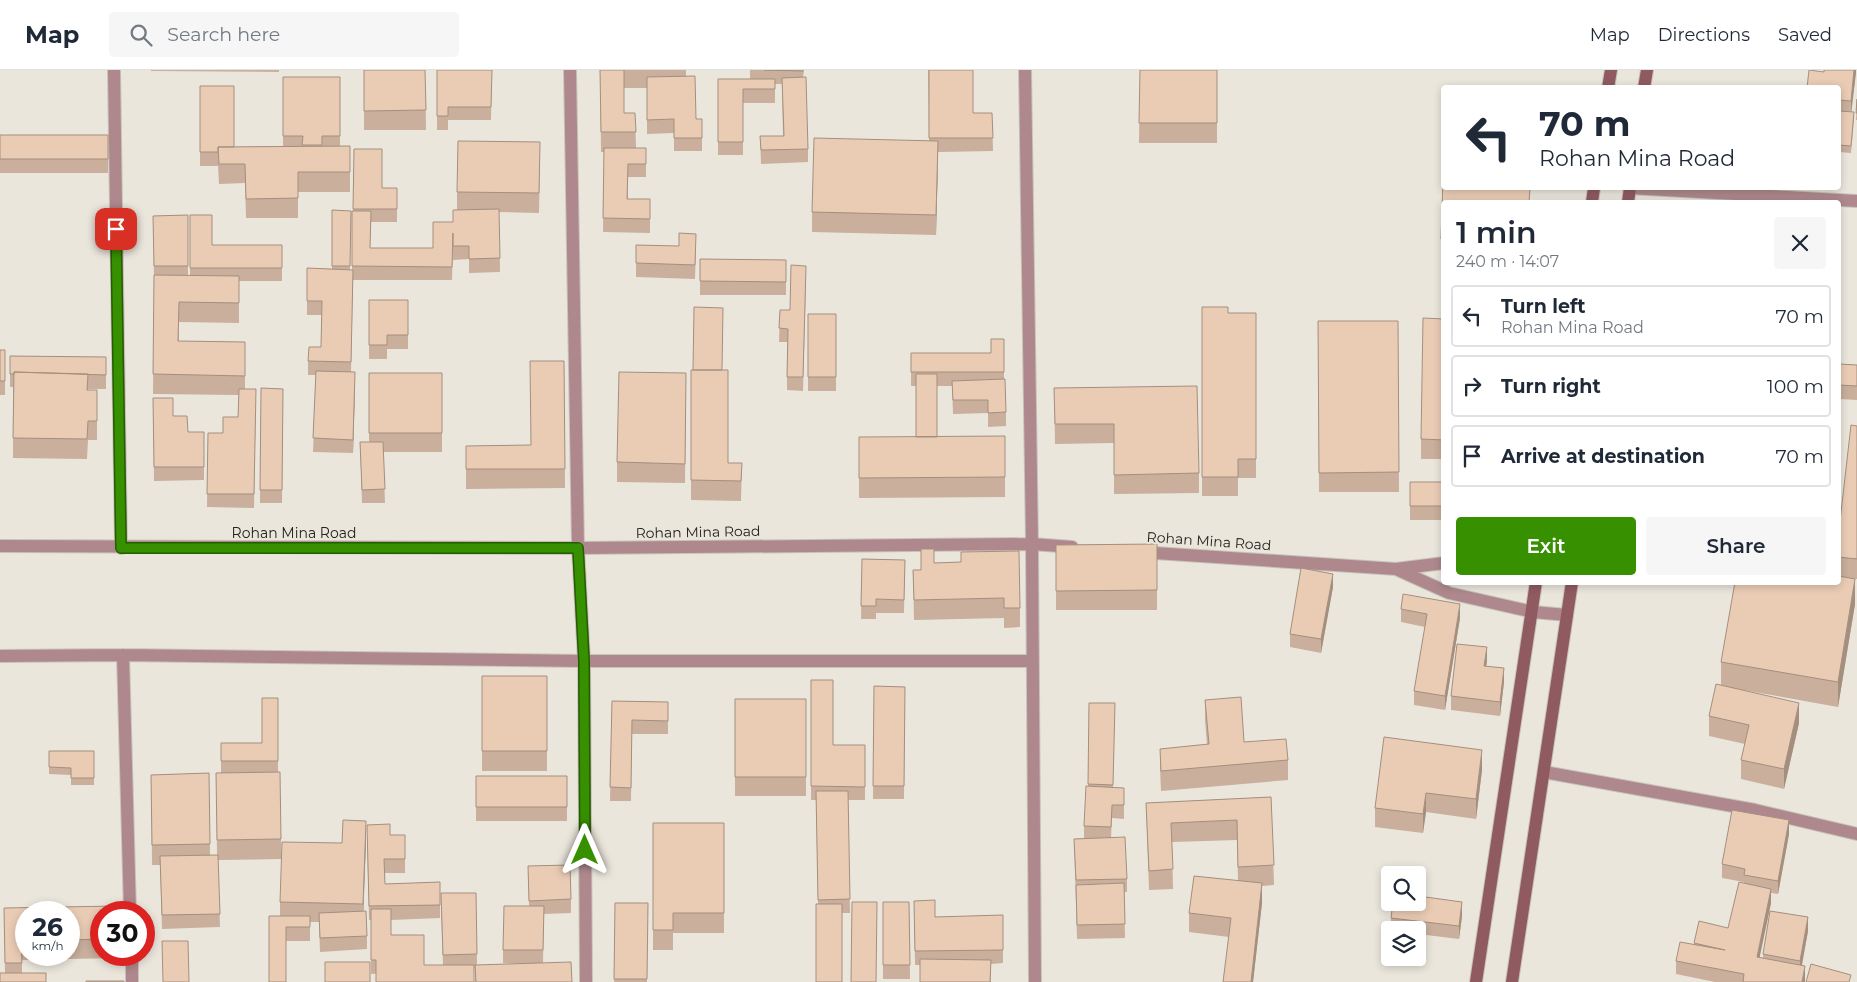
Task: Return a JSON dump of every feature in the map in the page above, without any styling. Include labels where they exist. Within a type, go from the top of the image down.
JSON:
[{"type":"street","points":[[114,70],[121,548]]},
{"type":"street","points":[[570,70],[578,548],[584,661],[586,982]]},
{"type":"street","points":[[1025,70],[1032,544],[1035,982]]},
{"type":"street","points":[[1608,85],[1611,70]]},
{"type":"street","points":[[1644,85],[1647,70]]},
{"type":"street","points":[[1664,190],[1839,200]]},
{"type":"street","points":[[1841,200],[1857,201]]},
{"type":"street","name":"Rohan Mina Road","points":[[0,546],[121,548],[578,548],[1032,544],[1081,548]]},
{"type":"street","name":"Rohan Mina Road","points":[[1130,551],[1396,569],[1441,563]]},
{"type":"street","name":"Rohan Mina Road","points":[[1396,569],[1448,593],[1533,612],[1567,615]]},
{"type":"street","points":[[1476,982],[1536,585]]},
{"type":"street","points":[[1512,982],[1572,585]]},
{"type":"street","points":[[0,656],[123,655],[584,661],[1032,662]]},
{"type":"street","points":[[123,655],[130,901]]},
{"type":"street","points":[[1544,772],[1755,810],[1857,834]]},
{"type":"street","points":[[132,966],[132,982]]},
{"type":"building","points":[[364,70],[425,70],[426,110],[364,111]]},
{"type":"building","points":[[437,70],[492,70],[491,107],[448,107],[448,116],[437,116]]},
{"type":"building","points":[[600,70],[624,70],[624,113],[635,113],[636,132],[601,132]]},
{"type":"building","points":[[764,70],[803,70],[803,71]]},
{"type":"building","points":[[929,70],[973,70],[973,113],[992,113],[993,138],[929,138]]},
{"type":"building","points":[[1140,70],[1217,70],[1217,123],[1139,123]]},
{"type":"building","points":[[1809,70],[1824,72],[1824,70],[1854,70],[1851,101],[1841,100],[1841,85],[1807,85]]},
{"type":"building","points":[[695,76],[696,119],[702,119],[702,138],[674,138],[674,119],[647,120],[647,77]]},
{"type":"building","points":[[283,77],[340,77],[340,136],[322,136],[322,145],[302,145],[303,136],[283,136]]},
{"type":"building","points":[[806,77],[808,149],[761,150],[760,136],[784,136],[782,78]]},
{"type":"building","points":[[718,79],[775,79],[775,89],[743,89],[743,142],[718,142]]},
{"type":"building","points":[[200,86],[234,86],[234,147],[218,147],[218,152],[200,152]]},
{"type":"building","points":[[1841,111],[1854,112],[1851,146],[1841,145]]},
{"type":"building","points":[[0,135],[108,135],[108,159],[0,159]]},
{"type":"building","points":[[814,138],[938,141],[936,215],[812,212]]},
{"type":"building","points":[[458,141],[540,142],[539,193],[457,192]]},
{"type":"building","points":[[350,146],[350,172],[298,172],[298,198],[246,199],[245,164],[219,164],[218,147]]},
{"type":"building","points":[[604,148],[646,148],[646,164],[628,164],[627,199],[650,199],[650,219],[603,218]]},
{"type":"building","points":[[354,149],[382,149],[382,188],[397,188],[397,209],[353,209]]},
{"type":"building","points":[[1443,190],[1530,190],[1529,200],[1442,200]]},
{"type":"building","points":[[499,209],[500,258],[469,259],[469,246],[453,246],[453,233],[452,267],[352,266],[352,211],[371,211],[370,248],[433,248],[433,222],[453,222],[453,210]]},
{"type":"building","points":[[332,210],[351,211],[350,266],[332,266]]},
{"type":"building","points":[[188,215],[188,266],[154,266],[153,216]]},
{"type":"building","points":[[190,215],[212,215],[212,245],[282,245],[282,268],[190,268]]},
{"type":"building","points":[[679,233],[696,234],[695,265],[636,263],[636,245],[679,246]]},
{"type":"building","points":[[700,259],[786,260],[786,282],[700,281]]},
{"type":"building","points":[[791,265],[806,266],[803,377],[787,377],[788,329],[779,328],[780,310],[790,310]]},
{"type":"building","points":[[307,268],[353,270],[351,362],[308,361],[309,347],[321,347],[322,301],[307,301]]},
{"type":"building","points":[[154,275],[239,276],[239,303],[179,302],[178,341],[245,342],[245,376],[153,374]]},
{"type":"building","points":[[369,300],[408,300],[408,335],[387,335],[387,345],[369,345]]},
{"type":"building","points":[[694,307],[723,308],[722,370],[693,370]]},
{"type":"building","points":[[1202,307],[1228,307],[1228,313],[1256,313],[1256,459],[1238,459],[1238,477],[1202,477]]},
{"type":"building","points":[[808,314],[836,314],[836,377],[808,377]]},
{"type":"building","points":[[1423,318],[1441,319],[1441,440],[1421,439]]},
{"type":"building","points":[[1318,321],[1398,321],[1399,472],[1319,473]]},
{"type":"building","points":[[991,339],[1004,339],[1004,372],[911,372],[911,353],[991,353]]},
{"type":"building","points":[[0,350],[5,350],[5,381],[0,381]]},
{"type":"building","points":[[10,356],[106,357],[106,375],[14,372],[14,374],[10,374]]},
{"type":"building","points":[[530,361],[564,361],[565,469],[466,469],[466,446],[531,445]]},
{"type":"building","points":[[1841,364],[1857,365],[1857,386],[1841,385]]},
{"type":"building","points":[[691,370],[728,370],[728,463],[742,463],[741,481],[691,480]]},
{"type":"building","points":[[316,371],[355,372],[353,440],[313,438]]},
{"type":"building","points":[[14,372],[88,374],[87,390],[97,390],[97,421],[88,421],[87,439],[13,438]]},
{"type":"building","points":[[619,372],[686,373],[685,464],[617,462]]},
{"type":"building","points":[[369,373],[442,373],[442,433],[369,433]]},
{"type":"building","points":[[916,374],[937,374],[937,437],[916,437]]},
{"type":"building","points":[[1005,379],[1006,412],[988,413],[988,400],[953,400],[952,381]]},
{"type":"building","points":[[1197,386],[1199,473],[1114,475],[1114,424],[1055,424],[1054,388]]},
{"type":"building","points":[[261,388],[283,389],[282,490],[260,490]]},
{"type":"building","points":[[239,389],[256,389],[254,494],[207,494],[208,433],[223,433],[223,417],[238,417]]},
{"type":"building","points":[[153,398],[173,398],[173,416],[187,416],[188,432],[204,432],[204,467],[154,467]]},
{"type":"building","points":[[1851,425],[1857,426],[1857,559],[1841,557],[1841,512]]},
{"type":"building","points":[[1005,436],[1005,477],[859,478],[859,437]]},
{"type":"building","points":[[360,442],[383,442],[385,489],[362,490]]},
{"type":"building","points":[[1410,482],[1441,482],[1441,506],[1410,506]]},
{"type":"building","points":[[1157,544],[1157,590],[1056,591],[1056,545]]},
{"type":"building","points":[[921,549],[934,549],[934,563],[961,562],[961,552],[1019,551],[1020,608],[1004,608],[1004,598],[914,600],[913,570],[921,570]]},
{"type":"building","points":[[862,559],[905,560],[904,600],[876,599],[876,606],[861,606]]},
{"type":"building","points":[[1301,568],[1333,574],[1321,639],[1290,634]]},
{"type":"building","points":[[1841,576],[1855,579],[1838,682],[1721,662],[1734,585],[1841,585]]},
{"type":"building","points":[[1403,594],[1460,604],[1445,696],[1414,691],[1427,614],[1401,609]]},
{"type":"building","points":[[1457,644],[1487,647],[1484,666],[1504,668],[1500,702],[1451,696]]},
{"type":"building","points":[[482,676],[547,676],[547,751],[482,751]]},
{"type":"building","points":[[811,680],[833,680],[833,745],[865,745],[865,787],[811,786]]},
{"type":"building","points":[[1716,684],[1799,703],[1784,769],[1741,760],[1749,725],[1709,716]]},
{"type":"building","points":[[874,686],[905,687],[904,786],[873,786]]},
{"type":"building","points":[[1241,697],[1244,742],[1286,739],[1288,760],[1161,771],[1160,749],[1209,744],[1205,700]]},
{"type":"building","points":[[262,698],[278,698],[278,761],[221,761],[221,743],[262,743]]},
{"type":"building","points":[[735,699],[806,699],[806,777],[735,777]]},
{"type":"building","points":[[612,701],[668,702],[668,721],[632,720],[631,788],[610,787]]},
{"type":"building","points":[[1089,703],[1115,703],[1113,785],[1088,784]]},
{"type":"building","points":[[1384,737],[1482,750],[1476,799],[1426,793],[1423,814],[1375,808]]},
{"type":"building","points":[[49,751],[94,751],[94,778],[71,778],[71,768],[49,767]]},
{"type":"building","points":[[280,772],[281,839],[217,840],[216,773]]},
{"type":"building","points":[[209,773],[210,844],[152,845],[151,775]]},
{"type":"building","points":[[476,776],[567,776],[567,807],[476,807]]},
{"type":"building","points":[[1086,786],[1124,788],[1124,805],[1112,805],[1111,827],[1084,826]]},
{"type":"building","points":[[816,791],[848,791],[850,899],[818,900]]},
{"type":"building","points":[[1271,797],[1274,865],[1238,867],[1237,820],[1171,823],[1173,869],[1149,871],[1146,803]]},
{"type":"building","points":[[1732,810],[1789,820],[1778,881],[1744,875],[1745,869],[1722,864]]},
{"type":"building","points":[[343,820],[366,821],[363,904],[280,902],[282,842],[342,843]]},
{"type":"building","points":[[653,823],[724,823],[724,913],[673,913],[673,930],[653,930]]},
{"type":"building","points":[[390,824],[390,835],[405,835],[405,859],[384,859],[385,884],[440,882],[440,905],[369,906],[367,825]]},
{"type":"building","points":[[1125,837],[1127,879],[1076,880],[1074,839]]},
{"type":"building","points":[[218,855],[220,914],[162,915],[160,856]]},
{"type":"building","points":[[570,865],[571,899],[529,901],[528,866]]},
{"type":"building","points":[[1194,876],[1262,883],[1251,982],[1223,982],[1231,918],[1189,913]]},
{"type":"building","points":[[1739,882],[1771,889],[1757,957],[1805,966],[1802,982],[1743,982],[1744,974],[1676,961],[1680,942],[1725,950],[1694,943],[1699,921],[1728,928]]},
{"type":"building","points":[[1124,883],[1125,924],[1077,925],[1076,885]]},
{"type":"building","points":[[441,893],[476,893],[477,954],[443,955]]},
{"type":"building","points":[[1426,897],[1462,902],[1459,926],[1391,918],[1392,911],[1426,911]]},
{"type":"building","points":[[935,900],[935,917],[1003,915],[1003,950],[915,951],[914,901]]},
{"type":"building","points":[[852,902],[877,902],[876,982],[851,982]]},
{"type":"building","points":[[883,902],[909,902],[910,965],[883,965]]},
{"type":"building","points":[[615,903],[648,903],[647,979],[614,979]]},
{"type":"building","points":[[816,904],[842,904],[842,982],[816,982]]},
{"type":"building","points":[[90,906],[90,939],[80,940],[80,907]]},
{"type":"building","points":[[504,906],[544,906],[543,950],[503,950]]},
{"type":"building","points":[[4,908],[15,908],[15,963],[5,963]]},
{"type":"building","points":[[371,909],[391,909],[391,935],[424,935],[424,965],[474,965],[474,982],[376,982],[376,960],[371,960]]},
{"type":"building","points":[[366,911],[367,936],[320,938],[319,913]]},
{"type":"building","points":[[1770,911],[1808,917],[1800,961],[1763,954]]},
{"type":"building","points":[[269,916],[310,916],[310,927],[286,927],[286,982],[269,982]]},
{"type":"building","points":[[162,941],[188,941],[189,982],[163,982]]},
{"type":"building","points":[[920,959],[991,960],[990,982],[920,982]]},
{"type":"building","points":[[325,962],[370,962],[370,982],[325,982]]},
{"type":"building","points":[[571,962],[572,982],[476,982],[475,965]]},
{"type":"building","points":[[1811,964],[1851,975],[1849,982],[1806,982]]},
{"type":"building","points":[[0,973],[46,973],[46,982],[0,982]]},
{"type":"building","points":[[124,981],[124,982],[86,982]]},
{"type":"route","points":[[116,229],[121,548],[578,548],[584,661],[585,850]]}]
